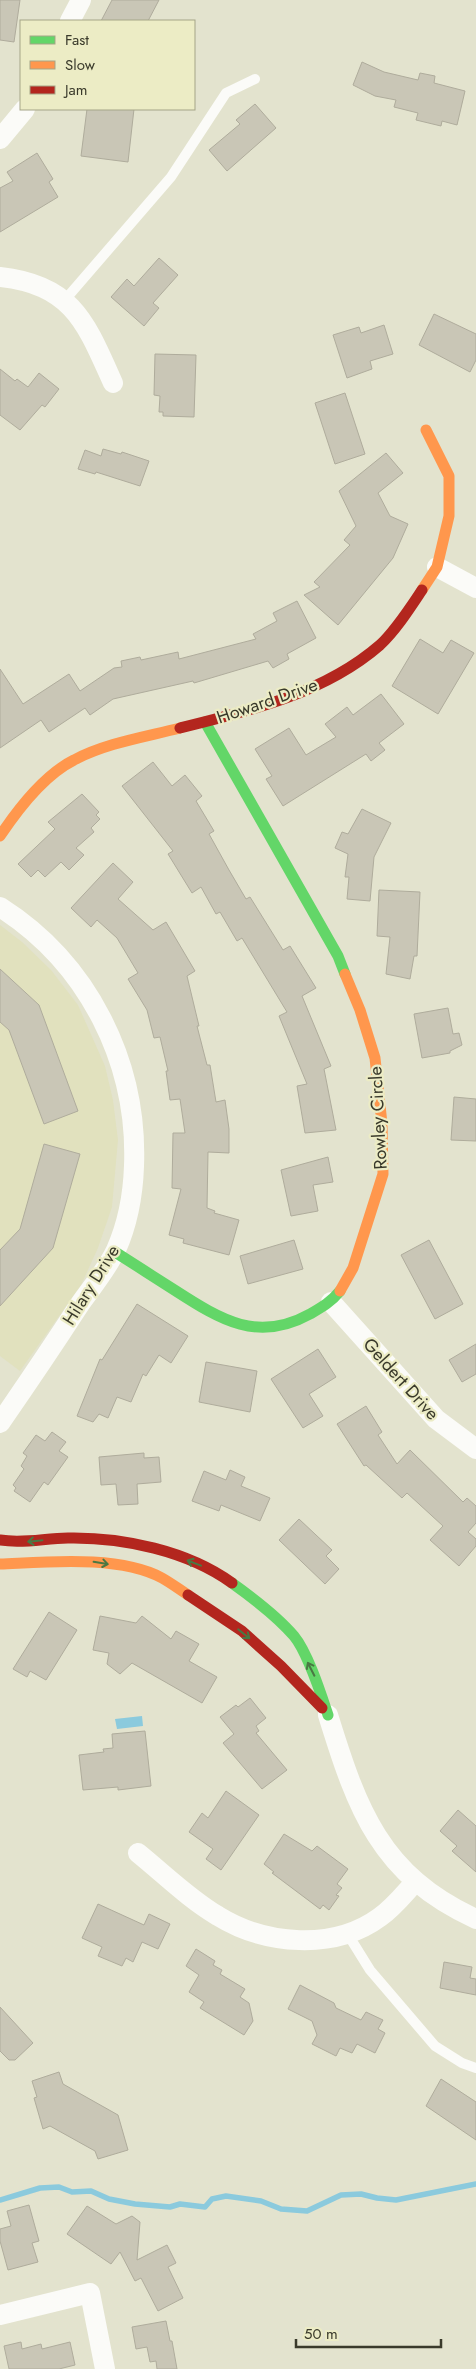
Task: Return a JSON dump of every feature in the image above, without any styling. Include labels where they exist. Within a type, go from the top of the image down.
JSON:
[{"type":"street","points":[[71,20],[81,0]]},
{"type":"street","points":[[0,139],[23,110]]},
{"type":"street","points":[[0,276],[24,279],[52,292],[75,310],[113,383]]},
{"type":"street","name":"Howard Drive","points":[[0,836],[15,813],[36,789],[74,760],[117,744],[205,722],[301,693],[337,676],[381,644],[412,605],[437,566],[449,516],[449,476],[426,430]]},
{"type":"street","points":[[437,566],[476,588]]},
{"type":"street","name":"Rowley Circle","points":[[115,1252],[215,1316],[236,1324],[256,1327],[279,1326],[296,1322],[331,1302],[344,1286],[354,1268],[383,1174],[382,1124],[375,1058],[360,1010],[338,956],[205,722]]},
{"type":"street","name":"Hilary Drive","points":[[0,907],[44,940],[67,967],[101,1015],[123,1066],[132,1109],[134,1162],[128,1220],[115,1252],[0,1423]]},
{"type":"street","name":"Geldert Drive","points":[[331,1302],[436,1419],[476,1449]]},
{"type":"street","points":[[0,1540],[20,1543],[68,1538],[110,1540],[163,1552],[216,1571],[248,1594],[295,1637],[316,1678],[348,1779],[365,1817],[391,1855],[415,1882],[442,1902],[476,1919]]},
{"type":"street","points":[[0,1564],[92,1561],[128,1567],[161,1577],[242,1631],[281,1666],[328,1715]]},
{"type":"street","points":[[138,1853],[204,1907],[234,1925],[250,1932],[296,1940],[325,1938],[347,1933],[380,1917],[415,1882]]},
{"type":"street","points":[[0,2315],[90,2293],[105,2369]]},
{"type":"lane","points":[[64,301],[171,177],[226,93],[255,79]]},
{"type":"lane","points":[[347,1933],[370,1970],[435,2046],[462,2063],[476,2068]]},
{"type":"shaded area","points":[[0,925],[22,942],[51,970],[78,1005],[105,1066],[113,1100],[118,1140],[112,1207],[98,1248],[81,1285],[20,1371],[0,1356]]},
{"type":"water","points":[[142,1716],[143,1726],[117,1729],[115,1719]]},
{"type":"building","points":[[0,0],[20,0],[14,42],[0,40]]},
{"type":"building","points":[[112,0],[159,0],[149,20],[102,20]]},
{"type":"building","points":[[362,62],[384,72],[418,80],[420,73],[435,76],[434,83],[465,91],[457,125],[442,121],[441,126],[416,120],[418,113],[394,107],[396,100],[375,96],[353,85]]},
{"type":"building","points":[[255,104],[276,128],[227,171],[209,150],[240,124],[236,120]]},
{"type":"building","points":[[87,110],[134,110],[128,162],[81,156]]},
{"type":"building","points":[[37,153],[53,179],[49,182],[58,197],[0,232],[0,188],[13,181],[7,172]]},
{"type":"building","points":[[159,258],[178,275],[153,303],[159,308],[144,326],[111,297],[127,279],[134,286]]},
{"type":"building","points":[[434,314],[476,334],[476,360],[470,372],[419,345]]},
{"type":"building","points":[[384,325],[393,354],[370,361],[372,369],[347,378],[333,335],[359,327],[361,333]]},
{"type":"building","points":[[155,354],[196,355],[194,417],[163,416],[163,412],[159,412],[160,396],[154,395]]},
{"type":"building","points":[[0,369],[15,381],[17,379],[28,387],[39,373],[59,389],[45,407],[42,405],[20,430],[0,415]]},
{"type":"building","points":[[345,393],[365,454],[335,464],[315,403]]},
{"type":"building","points":[[103,449],[121,454],[122,452],[149,461],[140,486],[96,472],[95,474],[78,469],[85,450],[101,456]]},
{"type":"building","points":[[386,453],[403,473],[378,493],[390,516],[408,524],[393,558],[338,625],[304,595],[320,587],[314,582],[350,545],[344,540],[356,526],[339,491]]},
{"type":"building","points":[[297,601],[316,638],[287,654],[289,659],[273,668],[268,661],[194,683],[193,681],[113,699],[90,715],[85,708],[49,732],[41,720],[0,748],[0,669],[23,704],[69,674],[80,691],[114,668],[122,667],[121,661],[140,657],[141,660],[178,652],[179,659],[256,639],[253,634],[277,621],[273,613]]},
{"type":"building","points":[[420,639],[443,653],[451,640],[474,653],[438,714],[392,686]]},
{"type":"building","points":[[381,694],[404,724],[379,743],[385,750],[371,761],[366,754],[283,806],[266,779],[272,776],[255,749],[289,728],[306,755],[336,737],[325,724],[347,707],[353,715]]},
{"type":"building","points":[[153,762],[172,786],[185,775],[202,796],[196,801],[214,831],[209,834],[246,899],[250,897],[283,950],[290,946],[316,988],[302,996],[331,1066],[324,1069],[336,1130],[305,1133],[297,1086],[307,1084],[279,1016],[287,1012],[242,938],[237,941],[220,912],[216,914],[201,887],[192,893],[168,854],[173,851],[122,786]]},
{"type":"building","points":[[82,794],[99,812],[96,815],[100,819],[91,828],[94,832],[76,848],[84,855],[69,870],[61,862],[45,877],[38,870],[31,877],[18,864],[55,829],[48,822]]},
{"type":"building","points":[[362,809],[391,823],[374,857],[370,901],[347,899],[349,877],[345,877],[348,854],[335,848],[342,832],[348,834]]},
{"type":"building","points":[[113,863],[133,882],[118,899],[153,930],[166,922],[195,971],[187,976],[199,1026],[197,1026],[207,1065],[210,1065],[216,1102],[225,1100],[229,1129],[229,1153],[208,1152],[207,1208],[215,1211],[214,1213],[239,1220],[229,1255],[183,1243],[184,1239],[169,1235],[181,1189],[172,1188],[173,1133],[185,1133],[180,1099],[170,1100],[166,1071],[168,1071],[160,1037],[154,1038],[147,1010],[128,979],[138,973],[117,938],[97,920],[91,927],[71,908]]},
{"type":"building","points":[[379,890],[420,892],[417,956],[414,956],[410,979],[386,974],[390,937],[377,936]]},
{"type":"building","points":[[0,969],[39,1005],[78,1111],[44,1124],[9,1030],[0,1022]]},
{"type":"building","points":[[448,1008],[453,1034],[459,1033],[462,1045],[450,1051],[450,1053],[422,1058],[414,1014]]},
{"type":"building","points":[[454,1097],[476,1099],[476,1141],[451,1140]]},
{"type":"building","points":[[44,1144],[80,1154],[53,1248],[0,1306],[0,1250],[20,1229]]},
{"type":"building","points":[[328,1157],[333,1182],[313,1185],[318,1211],[291,1216],[281,1170]]},
{"type":"building","points":[[294,1240],[303,1269],[248,1284],[240,1256]]},
{"type":"building","points":[[429,1240],[463,1304],[435,1319],[401,1255]]},
{"type":"building","points":[[137,1304],[188,1336],[171,1363],[159,1355],[146,1376],[143,1374],[131,1402],[117,1397],[108,1418],[99,1414],[93,1422],[77,1416],[100,1359],[102,1360]]},
{"type":"building","points":[[476,1344],[476,1374],[462,1382],[449,1360]]},
{"type":"building","points":[[318,1349],[336,1377],[309,1394],[323,1416],[303,1428],[271,1379]]},
{"type":"building","points":[[206,1362],[257,1371],[250,1412],[199,1402]]},
{"type":"building","points":[[366,1406],[382,1432],[378,1435],[397,1464],[410,1450],[463,1502],[467,1498],[476,1506],[476,1523],[468,1532],[476,1539],[476,1546],[459,1566],[430,1540],[443,1526],[407,1493],[402,1498],[366,1465],[364,1466],[337,1424]]},
{"type":"building","points":[[52,1432],[66,1442],[59,1451],[68,1457],[48,1485],[44,1482],[30,1502],[14,1491],[16,1488],[13,1485],[24,1469],[21,1466],[27,1456],[23,1453],[36,1435],[45,1441]]},
{"type":"building","points":[[144,1453],[144,1458],[159,1457],[161,1482],[137,1484],[138,1504],[118,1505],[116,1484],[101,1485],[99,1457]]},
{"type":"building","points":[[230,1470],[245,1477],[241,1486],[270,1498],[260,1521],[221,1505],[219,1511],[192,1501],[204,1471],[226,1480]]},
{"type":"building","points":[[299,1519],[332,1550],[326,1556],[339,1569],[325,1584],[279,1540]]},
{"type":"building","points":[[49,1612],[77,1630],[46,1680],[30,1671],[27,1677],[13,1669]]},
{"type":"building","points":[[100,1616],[136,1623],[142,1616],[171,1639],[176,1631],[199,1644],[189,1661],[217,1677],[202,1703],[132,1663],[120,1674],[107,1664],[109,1653],[93,1650]]},
{"type":"building","points":[[250,1698],[266,1718],[256,1726],[259,1731],[256,1733],[287,1770],[262,1789],[223,1743],[234,1734],[220,1717],[236,1705],[238,1707]]},
{"type":"building","points":[[145,1731],[151,1786],[118,1790],[118,1787],[83,1790],[79,1755],[104,1752],[103,1749],[113,1748],[112,1734]]},
{"type":"building","points":[[226,1791],[259,1815],[221,1870],[206,1859],[213,1849],[189,1832],[202,1813],[208,1818]]},
{"type":"building","points":[[458,1810],[476,1826],[476,1872],[452,1851],[457,1846],[440,1831]]},
{"type":"building","points":[[284,1834],[312,1851],[317,1846],[348,1869],[337,1884],[342,1888],[336,1895],[339,1896],[329,1910],[323,1905],[320,1909],[272,1873],[274,1872],[264,1864]]},
{"type":"building","points":[[98,1904],[144,1925],[149,1914],[170,1924],[158,1949],[142,1942],[133,1962],[126,1958],[122,1966],[98,1956],[102,1947],[82,1938]]},
{"type":"building","points":[[196,1949],[215,1961],[213,1965],[222,1970],[220,1974],[245,1989],[240,1997],[249,2003],[253,2021],[244,2035],[200,2008],[204,2002],[189,1992],[199,1975],[186,1966]]},
{"type":"building","points":[[444,1962],[472,1967],[470,1978],[476,1979],[476,1995],[440,1988]]},
{"type":"building","points":[[300,1985],[334,2003],[336,2008],[361,2020],[366,2012],[383,2020],[378,2029],[385,2033],[375,2053],[357,2044],[352,2053],[340,2048],[336,2056],[312,2044],[317,2035],[312,2021],[288,2009]]},
{"type":"building","points":[[0,2007],[33,2043],[15,2060],[9,2060],[0,2051]]},
{"type":"building","points":[[59,2072],[63,2084],[118,2115],[128,2150],[98,2159],[95,2151],[50,2126],[43,2129],[34,2098],[37,2097],[32,2081]]},
{"type":"building","points":[[441,2079],[476,2102],[476,2140],[426,2106]]},
{"type":"building","points":[[29,2205],[39,2241],[32,2243],[38,2262],[8,2270],[0,2241],[0,2229],[11,2226],[7,2211]]},
{"type":"building","points":[[87,2206],[116,2224],[132,2216],[140,2222],[137,2260],[167,2245],[176,2263],[168,2267],[183,2298],[158,2311],[141,2278],[135,2281],[120,2252],[111,2264],[67,2234]]},
{"type":"building","points":[[166,2321],[177,2369],[157,2369],[156,2361],[150,2362],[147,2347],[136,2349],[132,2327]]},
{"type":"building","points":[[21,2342],[22,2349],[41,2344],[42,2349],[70,2342],[75,2365],[59,2369],[9,2369],[4,2346]]},
{"type":"waterway","points":[[0,2200],[40,2188],[59,2187],[72,2192],[91,2191],[109,2199],[135,2204],[170,2207],[180,2204],[205,2207],[212,2199],[226,2196],[261,2201],[281,2209],[307,2211],[341,2195],[361,2194],[396,2200],[476,2184]]},
{"type":"traffic: fast","points":[[205,722],[338,956],[345,974]]},
{"type":"traffic: fast","points":[[115,1252],[193,1302],[224,1319],[257,1327],[273,1327],[291,1323],[322,1307],[340,1291]]},
{"type":"traffic: fast","points":[[232,1583],[272,1614],[294,1636],[309,1663],[328,1715]]},
{"type":"traffic: slow","points":[[422,590],[437,567],[449,516],[449,476],[426,430]]},
{"type":"traffic: slow","points":[[0,836],[32,794],[63,766],[99,749],[180,728]]},
{"type":"traffic: slow","points":[[340,1291],[353,1268],[383,1174],[382,1124],[375,1058],[360,1010],[345,974]]},
{"type":"traffic: slow","points":[[0,1564],[61,1561],[125,1566],[162,1578],[188,1595]]},
{"type":"traffic: jam","points":[[180,728],[260,707],[311,688],[335,676],[358,662],[380,645],[397,626],[422,590]]},
{"type":"traffic: jam","points":[[0,1540],[26,1541],[89,1538],[132,1543],[175,1554],[196,1562],[232,1583]]},
{"type":"traffic: jam","points":[[188,1595],[242,1631],[281,1666],[322,1708]]}]
